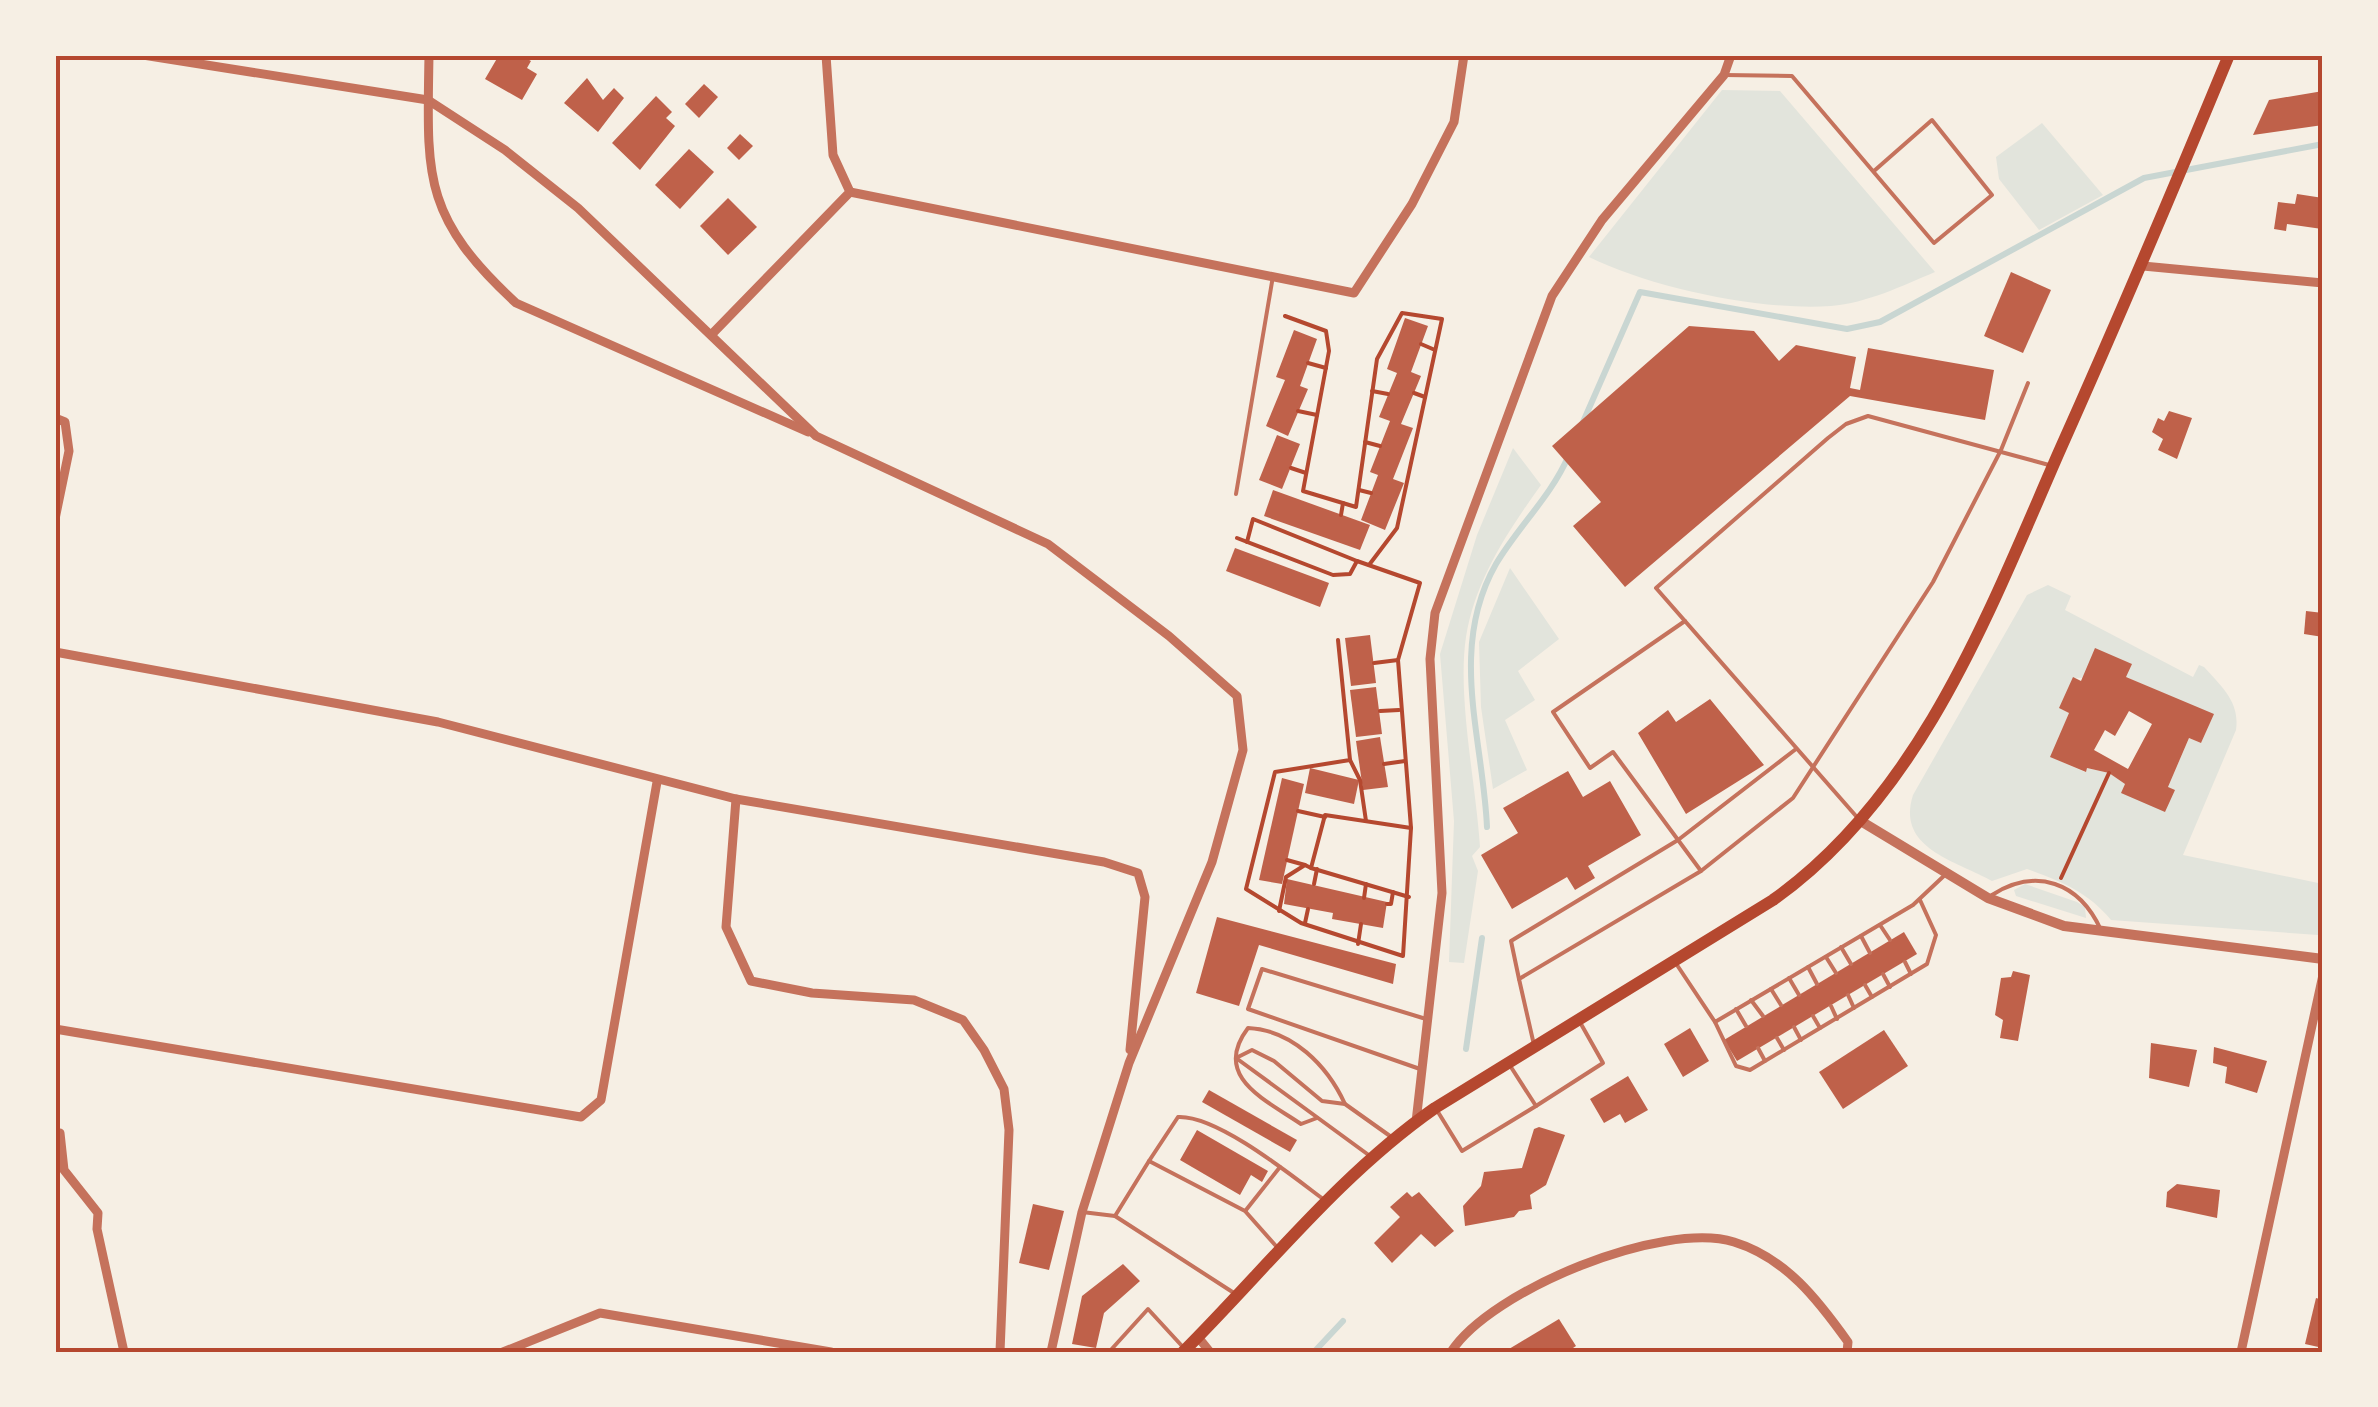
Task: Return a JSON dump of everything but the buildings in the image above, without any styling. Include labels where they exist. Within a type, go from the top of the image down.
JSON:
[{"type":"main road","points":[[1184,1351],[1326,1202],[1394,1139],[1435,1108],[1797,882],[1860,820],[1897,774],[1939,705],[2143,266],[2229,55]]},
{"type":"street","points":[[143,55],[428,100],[504,150],[578,208],[713,332],[816,436]]},
{"type":"street","points":[[428,55],[434,197],[465,252],[516,303],[1048,544],[1170,636],[1237,696],[1243,750],[1212,862],[1129,1063],[1082,1212],[1051,1352]]},
{"type":"street","points":[[826,55],[833,155],[850,192]]},
{"type":"street","points":[[850,192],[1354,292],[1412,204],[1454,122],[1464,55]]},
{"type":"street","points":[[1416,1122],[1442,893],[1430,659],[1435,613],[1552,296],[1602,220],[1724,75],[1730,55]]},
{"type":"street","points":[[713,332],[850,192]]},
{"type":"street","points":[[2143,266],[2323,282]]},
{"type":"street","points":[[55,519],[68,451],[60,420]]},
{"type":"street","points":[[55,652],[438,722],[658,782],[736,799],[1104,862],[1138,873],[1145,897],[1129,1063]]},
{"type":"street","points":[[55,1028],[581,1117],[601,1100],[658,782]]},
{"type":"street","points":[[736,799],[726,927],[750,981],[812,993],[914,1000],[963,1020],[1004,1089],[1009,1130],[1000,1352]]},
{"type":"street","points":[[1860,820],[1988,898],[2064,926],[2103,934],[2323,959]]},
{"type":"street","points":[[2241,1352],[2323,975]]},
{"type":"street","points":[[60,1134],[64,1170],[98,1213],[96,1229],[124,1352]]},
{"type":"street","points":[[1451,1352],[1477,1322],[1535,1284],[1660,1242],[1719,1240],[1757,1254],[1810,1287],[1848,1342],[1847,1352]]},
{"type":"street","points":[[503,1352],[600,1313],[831,1352]]},
{"type":"street","points":[[1198,1337],[1210,1352]]},
{"type":"lane","points":[[1724,75],[1792,76],[1934,243],[1992,195],[1932,120],[1874,171]]},
{"type":"lane","points":[[1236,494],[1273,276]]},
{"type":"lane","points":[[1518,979],[1700,872],[1792,798],[1933,582],[2001,450],[2028,383]]},
{"type":"lane","points":[[1860,820],[1656,588],[1846,424],[1868,416],[2053,466]]},
{"type":"lane","points":[[1685,621],[1553,712],[1590,768],[1613,752],[1700,872]]},
{"type":"lane","points":[[1535,1047],[1511,941],[1678,840],[1796,749]]},
{"type":"lane","points":[[1715,1022],[1920,900],[1947,873]]},
{"type":"lane","points":[[1988,898],[2019,880],[2036,878],[2085,904],[2103,934]]},
{"type":"lane","points":[[1674,960],[1715,1022],[1736,1066],[1750,1070],[1927,964],[1936,935],[1920,900]]},
{"type":"lane","points":[[1880,924],[1890,940]]},
{"type":"lane","points":[[1860,936],[1870,953]]},
{"type":"lane","points":[[1841,947],[1851,964]]},
{"type":"lane","points":[[1826,956],[1836,973]]},
{"type":"lane","points":[[1904,962],[1911,974]]},
{"type":"lane","points":[[1808,967],[1817,984]]},
{"type":"lane","points":[[1421,1069],[1248,1009],[1262,969],[1426,1019]]},
{"type":"lane","points":[[1883,974],[1890,987]]},
{"type":"lane","points":[[1789,978],[1799,994]]},
{"type":"lane","points":[[1865,986],[1872,997]]},
{"type":"lane","points":[[1771,989],[1781,1006]]},
{"type":"lane","points":[[1848,995],[1854,1008]]},
{"type":"lane","points":[[1751,1000],[1763,1016]]},
{"type":"lane","points":[[1830,1006],[1837,1018]]},
{"type":"lane","points":[[1736,1009],[1746,1026]]},
{"type":"lane","points":[[1813,1016],[1820,1028]]},
{"type":"lane","points":[[1435,1108],[1462,1150],[1536,1106],[1603,1063],[1579,1020]]},
{"type":"lane","points":[[1794,1027],[1800,1040]]},
{"type":"lane","points":[[1318,1118],[1301,1124],[1249,1089],[1238,1074],[1236,1058],[1237,1043],[1248,1028],[1269,1029],[1305,1051],[1334,1080],[1345,1104]]},
{"type":"lane","points":[[1777,1038],[1784,1050]]},
{"type":"lane","points":[[1758,1048],[1765,1061]]},
{"type":"lane","points":[[1236,1058],[1252,1050],[1274,1060],[1322,1101],[1345,1104],[1394,1139]]},
{"type":"lane","points":[[1236,1058],[1372,1158]]},
{"type":"lane","points":[[1509,1064],[1536,1106]]},
{"type":"lane","points":[[1114,1216],[1178,1117],[1188,1117],[1280,1167],[1326,1202]]},
{"type":"lane","points":[[1149,1161],[1245,1211],[1280,1250]]},
{"type":"lane","points":[[1245,1211],[1280,1167]]},
{"type":"lane","points":[[1082,1212],[1114,1216],[1238,1295]]},
{"type":"lane","points":[[1109,1352],[1148,1308],[1184,1351]]},
{"type":"path","points":[[1302,491],[1356,507],[1377,359],[1402,313],[1442,319],[1396,528],[1368,565]]},
{"type":"path","points":[[1286,316],[1326,331],[1326,368],[1301,501]]},
{"type":"path","points":[[1389,338],[1398,338]]},
{"type":"path","points":[[1421,344],[1435,350]]},
{"type":"path","points":[[1308,363],[1326,368]]},
{"type":"path","points":[[1372,391],[1388,394]]},
{"type":"path","points":[[1414,393],[1425,397]]},
{"type":"path","points":[[1298,411],[1317,414]]},
{"type":"path","points":[[1365,442],[1380,446]]},
{"type":"path","points":[[1406,447],[1415,450]]},
{"type":"path","points":[[1291,468],[1306,473]]},
{"type":"path","points":[[1359,490],[1372,493]]},
{"type":"path","points":[[1341,514],[1343,504]]},
{"type":"path","points":[[1246,542],[1254,519],[1420,584],[1398,660],[1398,710],[1411,828],[1403,956],[1305,924],[1279,912],[1246,888],[1275,772],[1350,760]]},
{"type":"path","points":[[1238,538],[1332,575],[1350,574],[1357,561]]},
{"type":"path","points":[[1338,640],[1350,760],[1360,780],[1366,821]]},
{"type":"path","points":[[1374,663],[1398,660]]},
{"type":"path","points":[[1341,667],[1348,666]]},
{"type":"path","points":[[1380,711],[1398,710]]},
{"type":"path","points":[[1346,718],[1354,716]]},
{"type":"path","points":[[1384,764],[1405,762]]},
{"type":"path","points":[[2057,886],[2109,773]]},
{"type":"path","points":[[1355,798],[1363,800]]},
{"type":"path","points":[[1298,811],[1411,828]]},
{"type":"path","points":[[1314,884],[1311,867],[1325,817]]},
{"type":"path","points":[[1288,860],[1409,897]]},
{"type":"path","points":[[1279,912],[1286,878],[1311,867]]},
{"type":"path","points":[[1364,898],[1366,884]]},
{"type":"path","points":[[1386,904],[1391,904],[1393,892]]},
{"type":"path","points":[[1305,924],[1308,908]]},
{"type":"path","points":[[1358,944],[1361,924]]},
{"type":"shaded area","points":[[1722,90],[1780,91],[1935,272],[1858,301],[1803,307],[1707,295],[1643,278],[1589,257]]},
{"type":"shaded area","points":[[2042,123],[2103,195],[2039,230],[1999,179],[1996,157]]},
{"type":"shaded area","points":[[1513,448],[1541,485],[1505,538],[1470,616],[1464,661],[1465,713],[1480,847],[1472,856],[1478,871],[1464,963],[1449,962],[1454,821],[1440,654],[1477,535]]},
{"type":"shaded area","points":[[1510,568],[1559,639],[1518,671],[1535,700],[1505,720],[1527,770],[1493,789],[1481,707],[1479,642]]},
{"type":"shaded area","points":[[2048,585],[2071,596],[2065,610],[2193,677],[2199,665],[2204,667],[2217,681],[2232,703],[2236,730],[2183,855],[2323,884],[2323,927],[2318,935],[2111,920],[2073,888],[2051,878],[2027,869],[1992,881],[1946,859],[1921,840],[1910,813],[1913,795],[2027,595]],"holes":[[[2126,677],[2213,715],[2201,743],[2189,738],[2168,787],[2122,793],[2125,784],[2109,773],[2087,768],[2085,772],[2051,757],[2069,713],[2060,708],[2073,678]]]},
{"type":"shaded area","points":[[2025,884],[2077,902],[2085,907],[2086,918],[2016,896],[2014,890]]},
{"type":"waterway","points":[[1583,422],[1640,292],[1847,329],[1880,322],[2144,178],[2323,144]]},
{"type":"waterway","points":[[1487,827],[1472,694],[1474,628],[1496,564],[1553,485],[1568,457]]},
{"type":"waterway","points":[[1466,1049],[1482,938]]},
{"type":"waterway","points":[[1314,1352],[1343,1321]]}]
